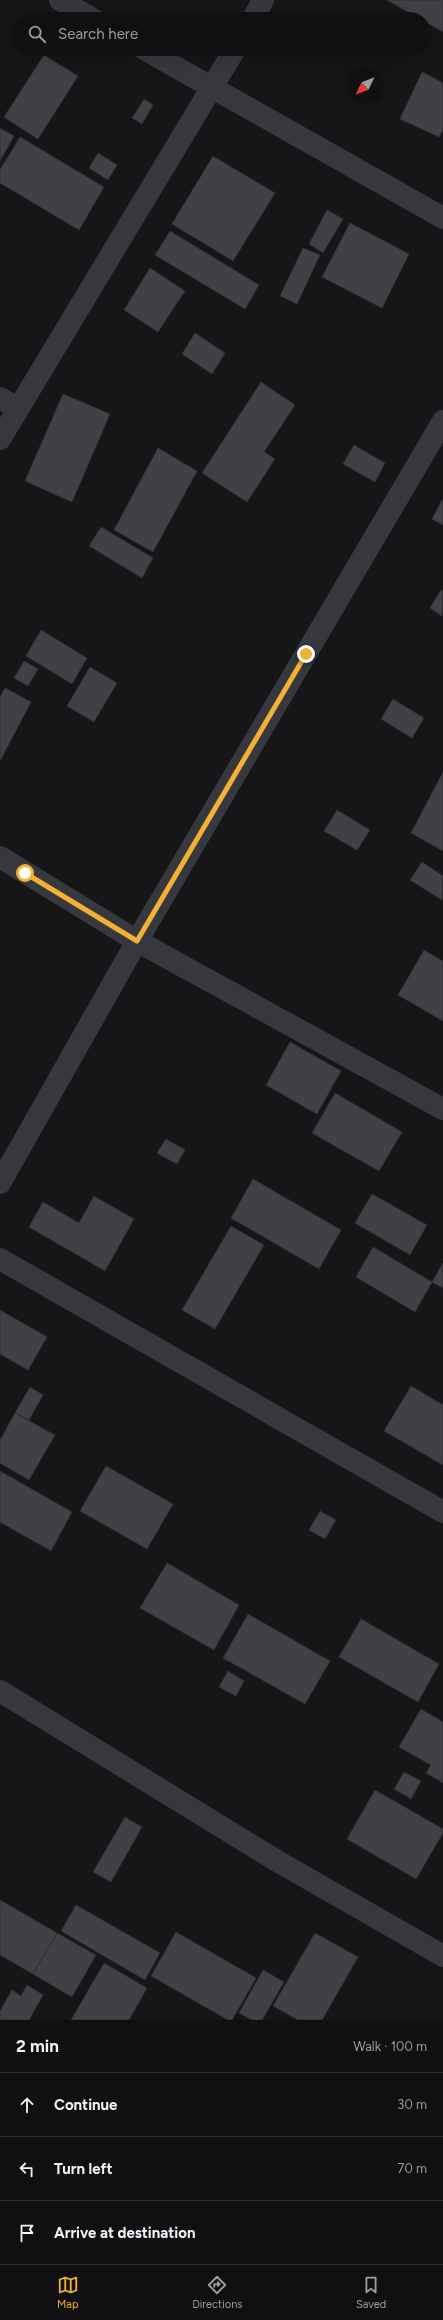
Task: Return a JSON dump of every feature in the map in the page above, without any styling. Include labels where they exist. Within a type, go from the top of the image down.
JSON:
[{"type":"street","points":[[60,0],[81,12]]},
{"type":"street","points":[[256,12],[263,0]]},
{"type":"street","points":[[156,56],[443,218]]},
{"type":"street","points":[[0,439],[9,403],[212,89],[231,56]]},
{"type":"street","points":[[0,1183],[137,941],[443,421]]},
{"type":"street","points":[[0,858],[137,941],[443,1109]]},
{"type":"street","points":[[0,1259],[443,1512]]},
{"type":"street","points":[[0,1692],[277,1861],[443,1956]]},
{"type":"building","points":[[387,0],[443,0],[443,32],[431,25],[431,12],[408,12]]},
{"type":"building","points":[[43,56],[78,76],[38,139],[4,117]]},
{"type":"building","points":[[422,72],[443,83],[443,130],[439,137],[400,119]]},
{"type":"building","points":[[144,99],[153,105],[142,124],[132,118]]},
{"type":"building","points":[[0,128],[14,136],[0,161]]},
{"type":"building","points":[[20,137],[104,187],[79,230],[0,183],[0,170]]},
{"type":"building","points":[[98,153],[117,165],[108,180],[89,168]]},
{"type":"building","points":[[213,156],[275,193],[233,261],[172,224]]},
{"type":"building","points":[[327,210],[343,219],[323,253],[309,244]]},
{"type":"building","points":[[350,223],[409,254],[382,308],[322,277]]},
{"type":"building","points":[[170,231],[259,285],[245,309],[155,255]]},
{"type":"building","points":[[303,248],[320,255],[297,304],[280,296]]},
{"type":"building","points":[[150,268],[185,291],[158,332],[124,310]]},
{"type":"building","points":[[195,333],[225,353],[212,374],[182,354]]},
{"type":"building","points":[[261,382],[295,405],[264,452],[275,459],[247,502],[202,473]]},
{"type":"building","points":[[63,394],[110,414],[72,502],[25,481]]},
{"type":"building","points":[[354,445],[385,463],[375,482],[343,464]]},
{"type":"building","points":[[158,448],[197,471],[153,552],[114,530]]},
{"type":"building","points":[[443,500],[443,525],[432,519]]},
{"type":"building","points":[[101,527],[153,558],[142,578],[89,546]]},
{"type":"building","points":[[441,590],[443,591],[442,616],[430,608]]},
{"type":"building","points":[[41,630],[87,658],[72,684],[26,656]]},
{"type":"building","points":[[24,661],[38,669],[28,686],[14,678]]},
{"type":"building","points":[[90,667],[117,683],[94,722],[67,706]]},
{"type":"building","points":[[5,688],[31,702],[0,761],[0,697]]},
{"type":"building","points":[[393,699],[424,718],[412,738],[381,719]]},
{"type":"building","points":[[443,772],[443,851],[411,833]]},
{"type":"building","points":[[337,810],[370,830],[357,850],[324,831]]},
{"type":"building","points":[[422,862],[443,876],[442,900],[410,880]]},
{"type":"building","points":[[424,950],[443,961],[443,1021],[398,995]]},
{"type":"building","points":[[290,1042],[341,1071],[317,1114],[266,1085]]},
{"type":"building","points":[[335,1093],[402,1132],[379,1171],[312,1133]]},
{"type":"building","points":[[166,1139],[185,1150],[177,1164],[157,1153]]},
{"type":"building","points":[[253,1179],[341,1230],[319,1269],[231,1218]]},
{"type":"building","points":[[372,1194],[427,1225],[410,1255],[355,1223]]},
{"type":"building","points":[[94,1196],[134,1219],[105,1271],[29,1227],[43,1202],[79,1223]]},
{"type":"building","points":[[231,1226],[264,1245],[215,1329],[182,1310]]},
{"type":"building","points":[[373,1247],[432,1282],[415,1312],[356,1277]]},
{"type":"building","points":[[443,1263],[443,1288],[432,1282]]},
{"type":"building","points":[[0,1310],[47,1337],[28,1370],[0,1354]]},
{"type":"building","points":[[411,1386],[443,1405],[443,1465],[384,1431]]},
{"type":"building","points":[[30,1387],[43,1395],[29,1420],[15,1413]]},
{"type":"building","points":[[15,1413],[55,1435],[29,1480],[0,1463],[0,1440]]},
{"type":"building","points":[[106,1466],[173,1504],[147,1549],[80,1511]]},
{"type":"building","points":[[0,1471],[72,1512],[51,1551],[0,1522]]},
{"type":"building","points":[[320,1511],[336,1520],[325,1539],[309,1530]]},
{"type":"building","points":[[167,1563],[239,1605],[214,1650],[140,1608]]},
{"type":"building","points":[[248,1614],[330,1661],[305,1704],[223,1658]]},
{"type":"building","points":[[361,1619],[439,1664],[418,1702],[339,1657]]},
{"type":"building","points":[[228,1671],[244,1681],[236,1696],[219,1687]]},
{"type":"building","points":[[421,1709],[443,1722],[443,1783],[426,1773],[431,1765],[399,1747]]},
{"type":"building","points":[[404,1772],[421,1781],[411,1799],[394,1789]]},
{"type":"building","points":[[375,1790],[443,1829],[443,1833],[416,1879],[347,1839]]},
{"type":"building","points":[[125,1817],[142,1827],[111,1882],[93,1872]]},
{"type":"building","points":[[0,1900],[57,1933],[33,1974],[0,1955]]},
{"type":"building","points":[[76,1905],[160,1953],[145,1980],[61,1931]]},
{"type":"building","points":[[176,1932],[256,1978],[232,2020],[228,2020],[151,1976]]},
{"type":"building","points":[[57,1933],[96,1955],[72,1997],[33,1974]]},
{"type":"building","points":[[315,1933],[358,1957],[322,2020],[298,2020],[273,2006]]},
{"type":"building","points":[[104,1963],[147,1988],[129,2020],[71,2020]]},
{"type":"building","points":[[263,1970],[284,1982],[262,2020],[252,2020],[239,2013]]},
{"type":"building","points":[[27,1985],[43,1995],[29,2020],[0,2020],[0,2011],[12,1990],[21,1996]]},
{"type":"route","points":[[25,873],[137,941],[306,654]]}]
